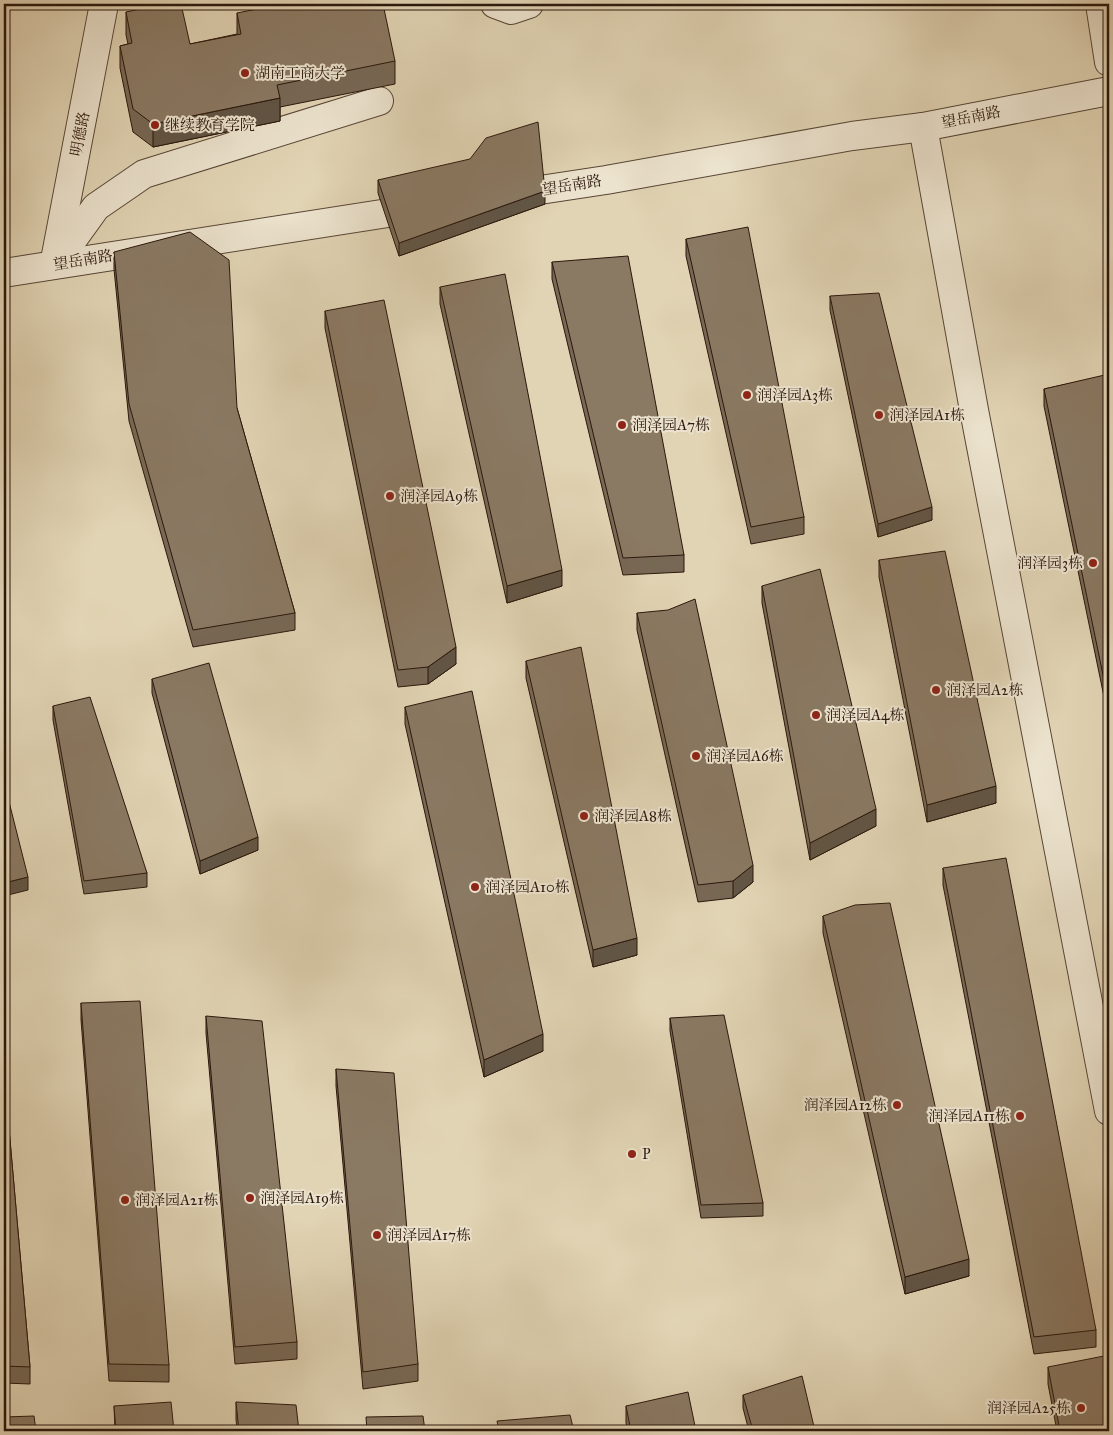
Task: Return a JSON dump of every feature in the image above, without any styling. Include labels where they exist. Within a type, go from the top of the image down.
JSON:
[{"type":"street","name":"明德路","points":[[55,264],[104,4]]},
{"type":"street","points":[[495,4],[511,10],[529,4]]},
{"type":"street","points":[[1100,4],[1109,62]]},
{"type":"street","name":"望岳南路","points":[[478,200],[606,180],[900,128],[922,127],[1109,91]]},
{"type":"street","points":[[55,264],[96,207],[144,174],[379,101]]},
{"type":"street","points":[[922,127],[974,410],[1109,1110]]},
{"type":"street","name":"望岳南路","points":[[4,273],[449,204]]},
{"type":"building","points":[[164,4],[181,4],[190,44],[241,34],[237,13],[282,4],[383,4],[395,61],[277,85],[280,98],[153,124],[133,109],[120,46],[132,43],[126,12]]},
{"type":"building","points":[[538,122],[545,191],[399,243],[378,180],[470,159],[486,138]]},
{"type":"building","name":"润泽园A3栋","points":[[748,227],[804,517],[751,527],[686,239]]},
{"type":"building","points":[[190,232],[229,260],[237,408],[295,613],[193,630],[129,404],[114,252]]},
{"type":"building","name":"润泽园A7栋","points":[[628,256],[684,555],[623,558],[552,262]]},
{"type":"building","points":[[505,274],[562,570],[507,586],[440,287]]},
{"type":"building","name":"润泽园A1栋","points":[[879,293],[932,507],[878,524],[830,296]]},
{"type":"building","name":"润泽园A9栋","points":[[384,300],[456,647],[428,667],[398,670],[325,311]]},
{"type":"building","name":"润泽园3栋","points":[[1109,374],[1109,704],[1044,389]]},
{"type":"building","name":"润泽园A2栋","points":[[945,551],[996,786],[927,805],[879,560]]},
{"type":"building","name":"润泽园A4栋","points":[[820,569],[876,809],[810,843],[762,586]]},
{"type":"building","name":"润泽园A6栋","points":[[695,599],[753,865],[733,881],[698,885],[637,613],[668,610]]},
{"type":"building","name":"润泽园A8栋","points":[[581,647],[637,938],[593,950],[526,661]]},
{"type":"building","points":[[209,663],[258,837],[200,861],[152,679]]},
{"type":"building","name":"润泽园A10栋","points":[[472,691],[543,1034],[484,1060],[405,707]]},
{"type":"building","points":[[90,697],[147,873],[84,881],[53,706]]},
{"type":"building","points":[[4,782],[28,877],[4,883]]},
{"type":"building","name":"润泽园A11栋","points":[[1006,858],[1096,1330],[1034,1337],[943,868]]},
{"type":"building","name":"润泽园A12栋","points":[[890,903],[969,1259],[905,1277],[823,916],[855,905]]},
{"type":"building","name":"润泽园A21栋","points":[[140,1001],[169,1365],[109,1364],[81,1003]]},
{"type":"building","points":[[724,1015],[763,1203],[701,1205],[670,1018]]},
{"type":"building","name":"润泽园A19栋","points":[[206,1016],[262,1021],[297,1342],[235,1347]]},
{"type":"building","name":"润泽园A17栋","points":[[336,1069],[394,1073],[418,1364],[363,1372]]},
{"type":"building","points":[[4,1072],[30,1367],[4,1366]]},
{"type":"building","name":"润泽园A25栋","points":[[1109,1355],[1109,1431],[1060,1431],[1048,1367]]},
{"type":"building","points":[[802,1376],[815,1431],[753,1431],[743,1395]]},
{"type":"building","points":[[688,1392],[696,1431],[631,1431],[626,1406]]},
{"type":"building","points":[[171,1402],[174,1431],[116,1431],[114,1406]]},
{"type":"building","points":[[236,1402],[296,1405],[299,1431],[239,1431]]},
{"type":"building","points":[[570,1415],[574,1431],[499,1431],[497,1421]]},
{"type":"building","points":[[34,1416],[36,1431],[4,1431],[4,1417]]},
{"type":"building","points":[[423,1416],[425,1431],[367,1431],[366,1417]]},
{"type":"place","name":"湖南工商大学","points":[[245,73]]},
{"type":"place","name":"继续教育学院","points":[[155,125]]},
{"type":"place","name":"润泽园A3栋","points":[[747,395]]},
{"type":"place","name":"润泽园A1栋","points":[[879,415]]},
{"type":"place","name":"润泽园A7栋","points":[[622,425]]},
{"type":"place","name":"润泽园A9栋","points":[[390,496]]},
{"type":"place","name":"润泽园3栋","points":[[1093,563]]},
{"type":"place","name":"润泽园A2栋","points":[[936,690]]},
{"type":"place","name":"润泽园A4栋","points":[[816,715]]},
{"type":"place","name":"润泽园A6栋","points":[[696,756]]},
{"type":"place","name":"润泽园A8栋","points":[[584,816]]},
{"type":"place","name":"润泽园A10栋","points":[[475,887]]},
{"type":"place","name":"润泽园A12栋","points":[[897,1105]]},
{"type":"place","name":"润泽园A11栋","points":[[1020,1116]]},
{"type":"place","name":"P","points":[[632,1154]]},
{"type":"place","name":"润泽园A19栋","points":[[250,1198]]},
{"type":"place","name":"润泽园A21栋","points":[[125,1200]]},
{"type":"place","name":"润泽园A17栋","points":[[377,1235]]},
{"type":"place","name":"润泽园A25栋","points":[[1081,1408]]}]
